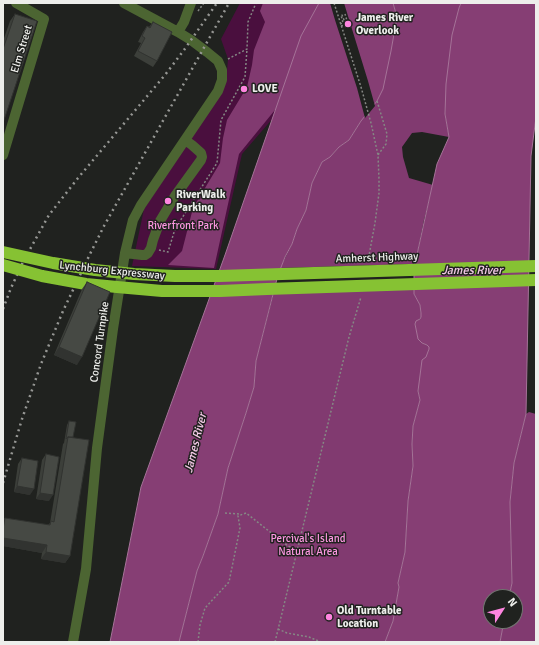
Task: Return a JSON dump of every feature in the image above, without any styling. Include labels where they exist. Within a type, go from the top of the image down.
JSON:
[{"type":"highway","name":"Lynchburg Expressway","points":[[3,252],[53,263],[96,270],[175,276],[219,276]]},
{"type":"highway","name":"Lynchburg Expressway","points":[[3,265],[42,276],[102,285],[162,291],[220,291],[536,280]]},
{"type":"highway","name":"Amherst Highway","points":[[219,276],[536,266]]},
{"type":"street","name":"Elm Street","points":[[3,155],[5,141],[44,18],[16,3]]},
{"type":"street","points":[[124,3],[178,32],[184,22],[191,3]]},
{"type":"street","name":"Concord Turnpike","points":[[73,642],[86,568],[97,448],[113,329],[125,253],[133,220],[141,205],[218,91],[222,80],[222,70],[218,61],[178,32]]},
{"type":"street","points":[[125,253],[142,255],[148,253],[160,221],[201,160],[201,153],[184,140]]},
{"type":"path","points":[[197,13],[204,3]]},
{"type":"path","points":[[228,59],[246,48],[248,22],[256,3]]},
{"type":"path","points":[[334,3],[361,87],[376,142],[378,155],[379,193],[368,261]]},
{"type":"path","points":[[345,14],[348,24],[346,25]]},
{"type":"path","points":[[341,25],[343,23],[341,15],[346,25]]},
{"type":"path","points":[[341,25],[346,25]]},
{"type":"path","points":[[377,101],[386,134],[386,144],[378,155]]},
{"type":"path","points":[[275,642],[347,344],[361,297]]},
{"type":"path","points":[[225,512],[242,515],[246,513],[288,546],[297,550]]},
{"type":"path","points":[[198,642],[200,625],[205,608],[229,582],[240,528],[238,516],[242,515]]},
{"type":"path","points":[[278,629],[287,633],[309,637],[321,642]]},
{"type":"green space","name":"Riverfront Park","points":[[240,3],[328,3],[293,95],[242,154],[216,269],[132,266],[144,209],[226,83],[228,59],[221,39]]},
{"type":"green space","points":[[263,3],[320,3],[288,94],[239,154],[214,268],[168,265],[182,251],[193,208],[220,163],[227,120],[247,87],[254,50],[265,22],[260,11]]},
{"type":"green space","points":[[393,3],[461,3],[459,8],[445,114],[449,137],[422,132],[412,133],[402,147],[403,157],[409,178],[433,185],[415,264],[280,268],[306,210],[312,183],[322,162],[349,140],[361,121],[397,17]]},
{"type":"green space","name":"Percival's Island Natural Area","points":[[414,287],[414,294],[420,305],[421,313],[421,317],[415,324],[422,343],[427,345],[429,349],[418,391],[420,400],[413,426],[413,466],[408,501],[405,552],[398,583],[399,587],[393,621],[385,642],[179,642],[197,571],[218,514],[228,468],[254,387],[256,361],[274,292]]},
{"type":"green space","points":[[529,412],[536,414],[536,642],[500,642],[502,629],[523,629],[523,589],[511,589],[512,583],[510,502],[514,463],[526,414]]},
{"type":"water","name":"James River","points":[[319,3],[393,3],[397,17],[383,89],[377,101],[361,121],[349,140],[322,162],[312,183],[306,210],[278,275],[256,361],[254,387],[228,468],[218,514],[197,571],[179,642],[110,642],[141,487],[225,255],[301,36]]},
{"type":"water","name":"James River","points":[[461,3],[536,3],[536,117],[531,156],[526,414],[514,463],[510,502],[512,583],[511,589],[483,589],[483,629],[502,629],[500,642],[385,642],[393,621],[399,587],[398,583],[405,552],[408,501],[413,466],[413,426],[420,400],[418,391],[422,360],[426,357],[429,349],[427,345],[418,339],[415,324],[416,321],[420,319],[421,313],[420,305],[414,294],[414,268],[437,164],[449,137],[445,114],[446,84],[452,35]]},
{"type":"pier","points":[[330,3],[344,3],[368,81],[375,106],[365,118],[357,88]]},
{"type":"building","points":[[15,14],[37,21],[3,123],[3,49]]},
{"type":"building","points":[[153,22],[172,32],[157,61],[138,51],[145,38],[142,36],[147,26],[150,28]]},
{"type":"building","points":[[87,282],[110,292],[82,357],[59,347]]},
{"type":"building","points":[[69,421],[76,422],[73,437],[68,437],[66,439]]},
{"type":"building","points":[[68,437],[89,440],[70,556],[46,552],[47,545],[3,538],[5,518],[50,525],[51,521],[54,522]]},
{"type":"building","points":[[46,454],[59,457],[53,495],[40,493]]},
{"type":"building","points":[[22,458],[38,461],[34,489],[17,486]]},
{"type":"railway","points":[[3,309],[23,262],[49,215],[78,178],[165,75],[217,3]]},
{"type":"railway","points":[[3,483],[22,419],[41,364],[63,311],[104,226],[229,3]]},
{"type":"place","name":"James River Overlook","points":[[348,24]]},
{"type":"place","name":"LOVE","points":[[244,89]]},
{"type":"place","name":"RiverWalk Parking","points":[[168,201]]},
{"type":"place","name":"Old Turntable Location","points":[[329,617]]}]
